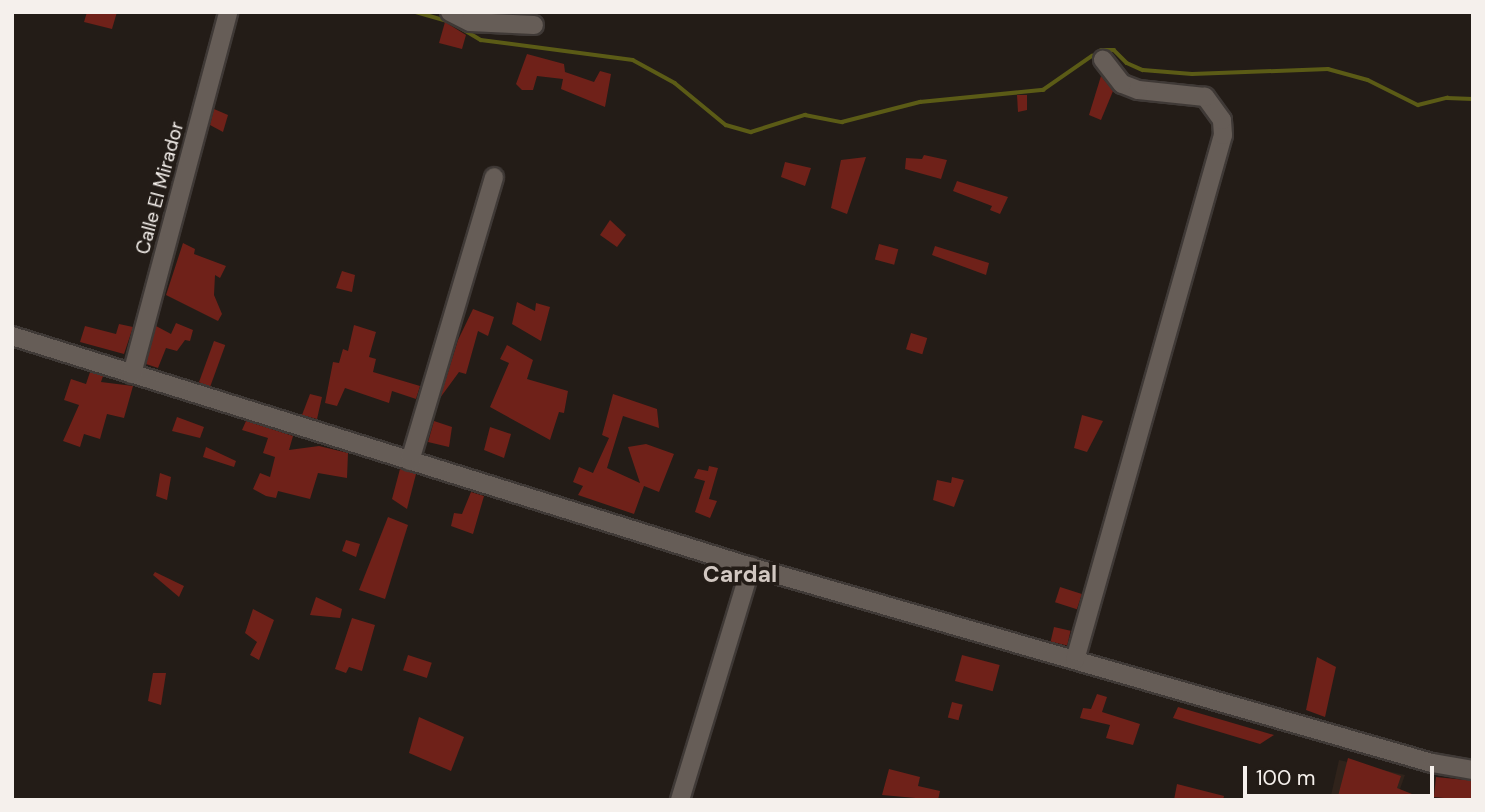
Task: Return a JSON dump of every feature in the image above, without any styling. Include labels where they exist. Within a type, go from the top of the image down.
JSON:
[{"type":"street","name":"Calle El Mirador","points":[[132,374],[228,12]]},
{"type":"street","points":[[450,12],[470,22],[534,25]]},
{"type":"street","points":[[1075,660],[1223,135],[1222,120],[1205,97],[1138,90],[1122,83],[1103,60]]},
{"type":"street","points":[[410,461],[494,177]]},
{"type":"street","points":[[12,336],[751,567],[1432,763],[1473,770]]},
{"type":"street","points":[[680,800],[751,567]]},
{"type":"shaded area","points":[[1339,760],[1405,775],[1396,800],[1330,800]]},
{"type":"building","points":[[87,12],[117,12],[112,29],[84,22]]},
{"type":"building","points":[[445,22],[466,35],[462,49],[439,43]]},
{"type":"building","points":[[527,54],[564,64],[565,72],[594,82],[600,71],[611,74],[605,107],[561,89],[563,79],[537,76],[533,90],[522,90],[516,84]]},
{"type":"building","points":[[1101,76],[1113,91],[1101,120],[1089,115]]},
{"type":"building","points":[[1017,95],[1027,95],[1027,110],[1018,112]]},
{"type":"building","points":[[214,109],[228,115],[223,132],[210,125]]},
{"type":"building","points":[[924,155],[947,160],[941,179],[905,169],[906,158],[922,159]]},
{"type":"building","points":[[866,157],[847,214],[831,208],[841,160]]},
{"type":"building","points":[[785,162],[811,168],[805,186],[781,177]]},
{"type":"building","points":[[957,181],[1008,197],[1000,214],[990,210],[992,206],[953,191]]},
{"type":"building","points":[[610,220],[626,235],[617,247],[600,235]]},
{"type":"building","points":[[183,243],[195,249],[194,254],[226,266],[220,278],[215,275],[214,295],[222,314],[218,321],[166,295]]},
{"type":"building","points":[[879,244],[898,249],[894,265],[875,259]]},
{"type":"building","points":[[935,246],[989,263],[986,275],[932,255]]},
{"type":"building","points":[[342,271],[355,275],[352,292],[336,288]]},
{"type":"building","points":[[517,302],[535,311],[536,303],[550,307],[541,341],[512,324]]},
{"type":"building","points":[[473,309],[494,317],[488,336],[478,331],[466,374],[459,372],[440,398],[458,340]]},
{"type":"building","points":[[176,323],[193,330],[190,341],[185,340],[177,351],[166,348],[158,368],[146,364],[156,326],[171,334]]},
{"type":"building","points":[[119,324],[133,327],[124,354],[80,342],[85,326],[116,334]]},
{"type":"building","points":[[354,325],[376,332],[369,357],[376,359],[373,372],[420,386],[416,399],[392,391],[389,403],[345,388],[337,406],[325,403],[333,362],[339,363],[343,349],[348,351]]},
{"type":"building","points":[[911,333],[927,338],[922,354],[906,349]]},
{"type":"building","points":[[214,341],[225,345],[210,386],[199,382]]},
{"type":"building","points":[[507,345],[533,360],[527,379],[568,391],[564,413],[559,412],[550,440],[490,407],[509,363],[500,359]]},
{"type":"building","points":[[90,372],[103,376],[101,382],[133,386],[124,418],[107,414],[100,439],[84,434],[80,447],[63,441],[79,405],[64,400],[71,379],[86,384]]},
{"type":"building","points":[[310,394],[322,397],[317,419],[302,415]]},
{"type":"building","points":[[613,394],[657,409],[659,428],[623,416],[607,468],[640,483],[628,447],[646,444],[674,454],[659,492],[644,486],[634,514],[578,495],[583,486],[573,482],[579,467],[593,473],[609,438],[602,435]]},
{"type":"building","points":[[1082,415],[1103,421],[1087,452],[1074,448]]},
{"type":"building","points":[[177,417],[204,427],[200,438],[172,431]]},
{"type":"building","points":[[246,421],[293,436],[289,450],[319,446],[348,453],[347,478],[318,473],[310,499],[278,491],[276,498],[253,489],[260,473],[270,477],[275,457],[263,453],[268,438],[242,430]]},
{"type":"building","points":[[434,421],[452,427],[449,447],[428,442]]},
{"type":"building","points":[[490,427],[511,434],[504,458],[484,450]]},
{"type":"building","points":[[206,447],[236,461],[234,467],[203,457]]},
{"type":"building","points":[[709,466],[718,468],[709,499],[717,501],[710,518],[695,512],[705,481],[694,478],[698,469],[708,471]]},
{"type":"building","points":[[400,469],[416,474],[407,509],[392,499]]},
{"type":"building","points":[[160,473],[171,477],[167,500],[156,496]]},
{"type":"building","points":[[952,477],[964,480],[954,507],[933,500],[937,480],[951,483]]},
{"type":"building","points":[[471,492],[484,496],[473,534],[451,526],[454,513],[462,514]]},
{"type":"building","points":[[388,517],[408,525],[385,599],[359,590]]},
{"type":"building","points":[[346,540],[360,544],[356,557],[342,551]]},
{"type":"building","points":[[155,572],[184,586],[179,597],[153,575]]},
{"type":"building","points":[[1060,587],[1082,594],[1077,609],[1055,602]]},
{"type":"building","points":[[316,597],[342,609],[340,618],[310,615]]},
{"type":"building","points":[[253,609],[274,620],[259,660],[250,655],[257,642],[245,633]]},
{"type":"building","points":[[352,618],[375,625],[362,671],[349,667],[346,673],[335,669]]},
{"type":"building","points":[[1054,627],[1071,631],[1067,645],[1051,642]]},
{"type":"building","points":[[408,655],[432,663],[427,678],[403,670]]},
{"type":"building","points":[[962,655],[1000,665],[993,691],[955,681]]},
{"type":"building","points":[[1317,657],[1336,667],[1325,717],[1306,710]]},
{"type":"building","points":[[153,673],[166,673],[161,705],[148,701]]},
{"type":"building","points":[[1097,694],[1107,697],[1102,712],[1140,724],[1133,745],[1106,738],[1110,725],[1080,718],[1083,708],[1091,709]]},
{"type":"building","points":[[952,702],[963,705],[958,720],[948,717]]},
{"type":"building","points":[[1178,707],[1274,735],[1260,744],[1173,718]]},
{"type":"building","points":[[419,717],[464,737],[451,771],[409,753]]},
{"type":"building","points":[[1348,758],[1401,776],[1397,788],[1427,800],[1337,800]]},
{"type":"building","points":[[889,769],[920,777],[918,786],[940,791],[938,800],[882,795]]},
{"type":"building","points":[[1436,777],[1473,781],[1471,800],[1434,797]]},
{"type":"building","points":[[1177,784],[1224,796],[1223,800],[1174,800]]},
{"type":"waterway","points":[[416,12],[451,22],[481,40],[633,60],[675,83],[726,125],[751,132],[805,115],[842,122],[920,102],[1043,90],[1092,56]]},
{"type":"waterway","points":[[1101,50],[1114,50],[1127,63],[1143,70],[1192,74],[1328,69],[1368,80],[1418,105],[1447,98],[1473,99]]},
{"type":"district","name":"Cardal","points":[[740,574]]}]
